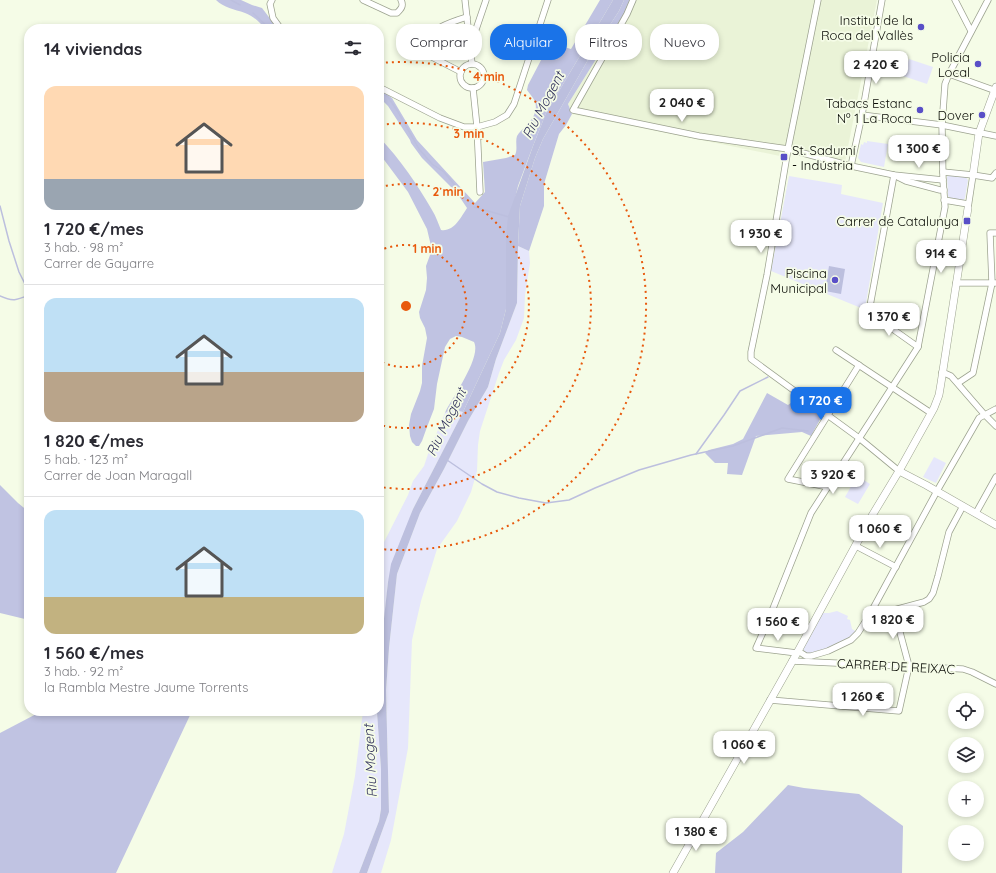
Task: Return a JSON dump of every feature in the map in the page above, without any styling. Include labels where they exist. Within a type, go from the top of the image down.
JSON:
[{"type":"street","points":[[272,0],[270,4],[273,18],[277,24]]},
{"type":"street","points":[[363,0],[391,13],[397,13],[402,9],[401,0]]},
{"type":"street","points":[[466,0],[468,24]]},
{"type":"street","points":[[478,24],[486,0]]},
{"type":"street","points":[[384,90],[440,118],[464,128],[476,127],[495,122],[507,115],[514,104],[548,0]]},
{"type":"street","points":[[633,0],[627,14],[573,110],[699,136],[788,150],[894,175],[942,180]]},
{"type":"street","points":[[818,0],[788,150],[751,352],[751,359],[859,438],[899,471],[996,525]]},
{"type":"street","points":[[851,166],[862,115],[882,0]]},
{"type":"street","points":[[955,0],[971,32]]},
{"type":"street","points":[[988,0],[948,74],[945,84],[942,125],[942,180],[945,207],[918,347],[812,513],[756,648],[797,652],[806,656],[811,656],[851,640],[858,633],[870,614],[937,491],[979,418],[996,408]]},
{"type":"street","points":[[461,72],[424,53],[421,47],[423,41],[437,29],[467,17]]},
{"type":"street","points":[[472,60],[472,64]]},
{"type":"street","points":[[472,64],[479,66],[482,69],[484,77],[479,86],[473,88],[464,85],[460,76],[464,67],[472,64]]},
{"type":"street","points":[[673,873],[870,519],[899,471],[931,413],[938,395],[979,133],[996,90],[948,74]]},
{"type":"street","points":[[473,88],[480,192]]},
{"type":"street","points":[[862,115],[942,125],[996,136]]},
{"type":"street","points":[[943,172],[992,178],[996,173]]},
{"type":"street","points":[[894,175],[906,181],[944,190]]},
{"type":"street","points":[[894,175],[870,306],[872,312],[880,320],[918,347]]},
{"type":"street","points":[[944,200],[968,206]]},
{"type":"street","points":[[958,383],[974,373],[994,283],[993,233]]},
{"type":"street","points":[[956,284],[994,283]]},
{"type":"street","points":[[836,350],[931,413]]},
{"type":"street","points":[[828,487],[788,479],[859,365]]},
{"type":"street","points":[[942,372],[951,376],[996,426]]},
{"type":"street","points":[[976,514],[996,477]]},
{"type":"street","points":[[870,614],[894,610],[924,602],[929,599],[933,593],[949,532],[963,506]]},
{"type":"street","points":[[856,546],[896,567]]},
{"type":"street","points":[[770,700],[899,711],[910,666],[894,610]]},
{"type":"street","points":[[819,654],[820,662]]},
{"type":"street","name":"CARRER DE REIXAC","points":[[792,661],[963,669],[996,684]]},
{"type":"shaded area","points":[[216,0],[241,0],[262,8],[274,24],[261,24],[251,16],[219,3]]},
{"type":"shaded area","points":[[600,0],[613,0],[599,24],[586,24]]},
{"type":"shaded area","points":[[613,0],[624,0],[611,24],[599,24]]},
{"type":"shaded area","points":[[624,0],[633,0],[618,24],[611,24]]},
{"type":"shaded area","points":[[633,0],[877,0],[845,162],[781,148],[780,156],[572,114],[568,104],[596,60],[642,60],[642,24],[618,24]]},
{"type":"shaded area","points":[[575,42],[575,60],[577,60],[546,113],[518,186],[506,237],[506,309],[500,333],[463,412],[451,409],[445,413],[470,368],[474,358],[475,349],[474,342],[462,337],[456,336],[450,339],[445,347],[437,384],[434,409],[422,441],[419,446],[416,446],[412,442],[410,436],[409,425],[411,414],[422,383],[422,366],[427,338],[419,312],[426,290],[426,266],[430,255],[431,246],[427,229],[408,192],[384,160],[384,143],[414,181],[436,217],[441,230],[450,229],[460,219],[467,208],[457,193],[422,158],[411,143],[384,102],[384,92],[392,98],[417,140],[475,203],[485,192],[483,162],[515,155],[517,136],[529,123],[535,113],[535,102],[527,90],[528,85],[541,60],[567,60],[567,48],[571,49]]},
{"type":"shaded area","points":[[909,59],[933,67],[927,84],[903,76]]},
{"type":"shaded area","points":[[577,60],[588,60],[543,139],[535,158],[520,206],[517,303],[496,359],[488,387],[468,421],[420,513],[397,574],[386,690],[389,812],[367,873],[359,873],[379,821],[381,809],[381,769],[377,716],[384,716],[384,618],[391,564],[413,509],[463,412],[500,333],[506,309],[506,237],[508,216],[546,113]]},
{"type":"shaded area","points":[[588,60],[596,60],[568,104],[572,114],[559,134],[544,184],[544,206],[529,251],[518,246],[520,206],[535,158],[543,139]]},
{"type":"shaded area","points":[[867,141],[888,144],[884,167],[861,162],[858,158],[861,144],[863,145],[864,142],[867,143]]},
{"type":"shaded area","points":[[948,175],[966,177],[968,180],[965,198],[963,201],[951,199],[948,196]]},
{"type":"shaded area","points":[[789,176],[842,185],[841,194],[883,203],[866,303],[861,308],[771,271]]},
{"type":"shaded area","points":[[518,246],[529,251],[530,263],[525,295],[524,318],[516,340],[504,360],[480,431],[477,471],[471,492],[457,521],[437,549],[421,601],[412,640],[408,748],[391,840],[381,873],[367,873],[389,812],[386,690],[397,574],[420,513],[468,421],[488,387],[496,359],[517,303]]},
{"type":"shaded area","name":"Piscina Municipal","points":[[829,266],[845,269],[841,294],[825,291]]},
{"type":"shaded area","points":[[767,393],[788,405],[798,398],[822,416],[811,436],[802,432],[756,436],[742,475],[727,474],[728,463],[715,463],[705,453],[709,450],[733,444],[743,439]]},
{"type":"shaded area","points":[[451,409],[463,412],[413,509],[388,582],[384,622],[384,542],[408,495],[413,481],[424,466],[445,413]]},
{"type":"shaded area","points":[[934,457],[946,463],[936,483],[923,477]]},
{"type":"shaded area","points":[[857,476],[870,484],[858,504],[845,497]]},
{"type":"shaded area","points":[[0,485],[24,508],[24,619],[0,613]]},
{"type":"shaded area","points":[[837,611],[848,616],[847,619],[850,620],[852,629],[857,632],[841,644],[808,654],[804,652],[803,647],[821,613]]},
{"type":"shaded area","points":[[32,716],[190,716],[116,873],[0,873],[0,733]]},
{"type":"shaded area","points":[[362,716],[377,716],[381,769],[381,809],[379,821],[359,873],[332,873],[344,834],[355,776]]},
{"type":"shaded area","points":[[788,785],[859,794],[903,826],[902,873],[715,873],[716,853],[743,832]]},
{"type":"waterway","points":[[231,0],[240,5]]},
{"type":"waterway","points":[[253,13],[265,24]]},
{"type":"waterway","points":[[384,95],[388,97],[398,112],[419,149],[432,164],[444,172],[468,201]]},
{"type":"waterway","points":[[0,206],[9,241],[19,272],[24,282]]},
{"type":"waterway","points":[[474,207],[509,217]]},
{"type":"waterway","points":[[0,296],[15,300],[24,297]]},
{"type":"waterway","points":[[696,454],[740,391],[768,377]]},
{"type":"waterway","points":[[447,460],[482,484],[497,492],[546,503],[569,500],[639,470],[691,455],[733,446],[782,428],[808,431]]},
{"type":"place","name":"Institut de la Roca del Vallès","points":[[921,27]]},
{"type":"place","name":"Policia Local","points":[[978,64]]},
{"type":"place","name":"Tabacs Estanc Nº 1 La Roca","points":[[920,110]]},
{"type":"place","name":"Dover","points":[[982,115]]},
{"type":"place","name":"St. Sadurní - Indústria","points":[[784,157]]},
{"type":"place","name":"Carrer de Catalunya","points":[[967,221]]},
{"type":"place","name":"Piscina Municipal","points":[[835,280]]},
{"type":"water label","name":"Riu Mogent","points":[[543,105]]},
{"type":"water label","name":"Riu Mogent","points":[[446,422]]},
{"type":"water label","name":"Riu Mogent","points":[[370,761]]}]
